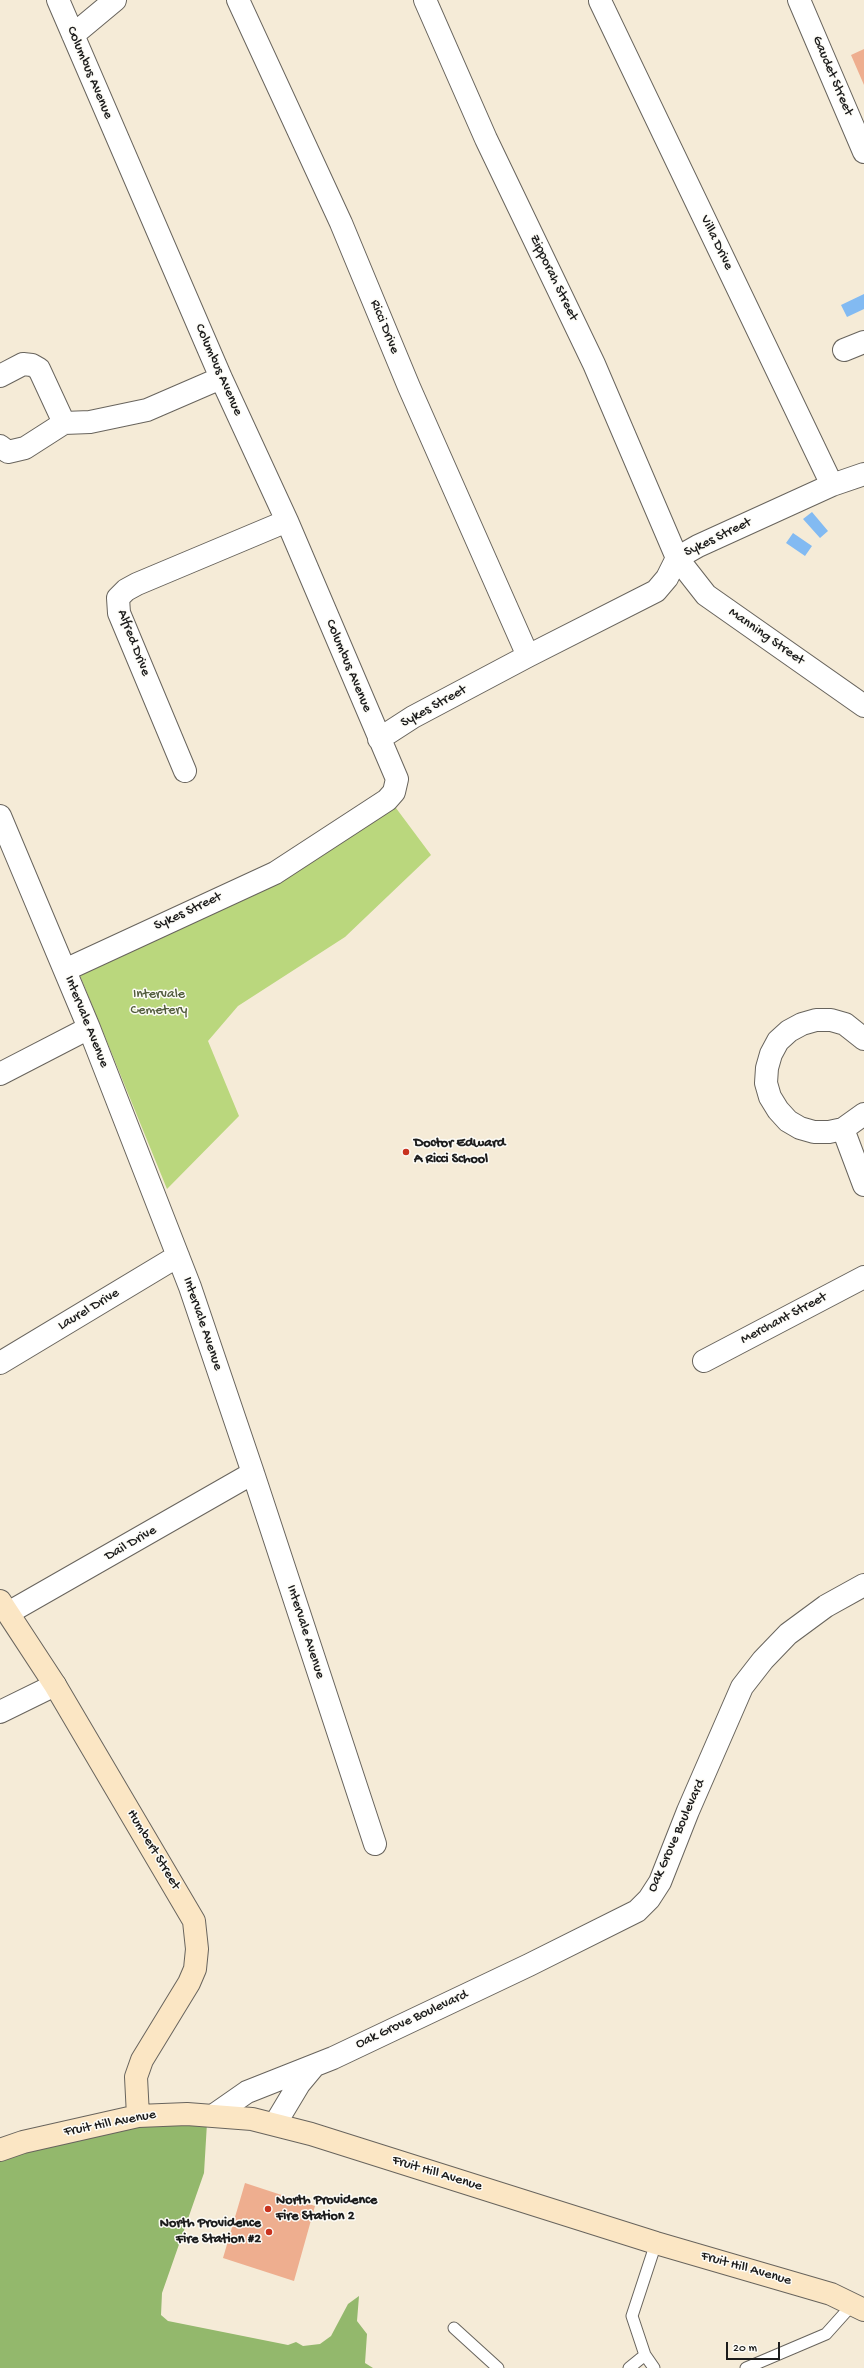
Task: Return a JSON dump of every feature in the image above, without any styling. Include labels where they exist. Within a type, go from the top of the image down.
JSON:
[{"type":"main road","name":"Humbert Street","points":[[4,1607],[55,1685],[186,1904],[194,1921],[197,1933],[195,1969],[189,1983],[142,2060],[136,2077],[138,2116]]},
{"type":"main road","name":"Fruit Hill Avenue","points":[[0,2150],[45,2137],[138,2116],[163,2114],[214,2115],[275,2124],[656,2243],[831,2294],[858,2308]]},
{"type":"street","name":"Columbus Avenue","points":[[58,0],[221,378],[287,521],[379,739]]},
{"type":"street","points":[[73,35],[115,0]]},
{"type":"street","name":"Ricci Drive","points":[[238,0],[341,223],[409,387],[528,656]]},
{"type":"street","name":"Zipporah Street","points":[[425,0],[486,139],[594,364],[677,558]]},
{"type":"street","name":"Gaudet Street","points":[[799,0],[859,128],[864,152]]},
{"type":"street","name":"Villa Drive","points":[[600,1],[832,485]]},
{"type":"street","points":[[844,350],[864,342]]},
{"type":"street","points":[[0,376],[23,364],[32,365],[40,369],[64,423]]},
{"type":"street","points":[[0,446],[8,452],[25,448],[64,423],[90,422],[147,410],[221,378]]},
{"type":"street","name":"Sykes Street","points":[[65,970],[275,873],[387,800],[394,792],[397,779],[379,739],[413,717],[528,656],[656,591],[667,578],[677,558],[698,546],[832,485],[864,474]]},
{"type":"street","name":"Alfred Drive","points":[[185,771],[119,613],[118,598],[126,590],[137,584],[287,521]]},
{"type":"street","name":"Manning Street","points":[[677,558],[706,595],[864,706]]},
{"type":"street","name":"Intervale Avenue","points":[[0,816],[7,855],[65,970],[178,1256],[254,1473],[375,1844]]},
{"type":"street","points":[[864,1039],[845,1024],[831,1020],[816,1020],[802,1024],[789,1031],[778,1041],[771,1054],[767,1068],[766,1083],[770,1097],[778,1110],[788,1121],[800,1128],[814,1132],[829,1132],[843,1129],[864,1114]]},
{"type":"street","points":[[0,1074],[89,1028]]},
{"type":"street","points":[[843,1129],[864,1185]]},
{"type":"street","name":"Laurel Drive","points":[[0,1363],[178,1256]]},
{"type":"street","name":"Merchant Street","points":[[704,1361],[864,1277]]},
{"type":"street","name":"Dail Drive","points":[[4,1607],[254,1473]]},
{"type":"street","name":"Oak Grove Boulevard","points":[[214,2115],[247,2092],[314,2066],[529,1965],[636,1911],[649,1899],[660,1882],[688,1811],[742,1687],[763,1660],[788,1634],[826,1606],[864,1584]]},
{"type":"street","points":[[0,1712],[55,1685]]},
{"type":"street","name":"Oak Grove Boulevard","points":[[275,2124],[299,2084],[314,2066]]},
{"type":"lane","points":[[654,2368],[645,2355],[632,2316],[656,2243]]},
{"type":"lane","points":[[746,2368],[826,2334],[858,2308]]},
{"type":"lane","points":[[454,2328],[498,2368]]},
{"type":"lane","points":[[629,2368],[645,2355]]},
{"type":"green space","name":"Intervale Cemetery","points":[[393,804],[431,855],[345,937],[238,1006],[208,1041],[239,1116],[167,1189],[79,973],[202,913],[234,904],[273,883]]},
{"type":"green space","points":[[207,2123],[204,2173],[162,2293],[161,2315],[168,2321],[288,2345],[296,2342],[303,2346],[320,2344],[331,2336],[348,2304],[359,2296],[357,2321],[367,2334],[365,2363],[373,2368],[0,2368],[0,2152],[91,2127]]},
{"type":"water","points":[[864,294],[864,309],[847,317],[841,305]]},
{"type":"water","points":[[812,512],[828,531],[820,538],[803,519]]},
{"type":"water","points":[[793,533],[812,546],[805,556],[786,543]]},
{"type":"building","points":[[864,49],[864,85],[851,55]]},
{"type":"building","name":"North Providence Fire Station #2","points":[[245,2183],[315,2206],[294,2281],[223,2258]]},
{"type":"place","name":"Doctor Edward A Ricci School","points":[[406,1152]]},
{"type":"place","name":"North Providence Fire Station 2","points":[[268,2209]]},
{"type":"place","name":"North Providence Fire Station #2","points":[[269,2232]]}]
